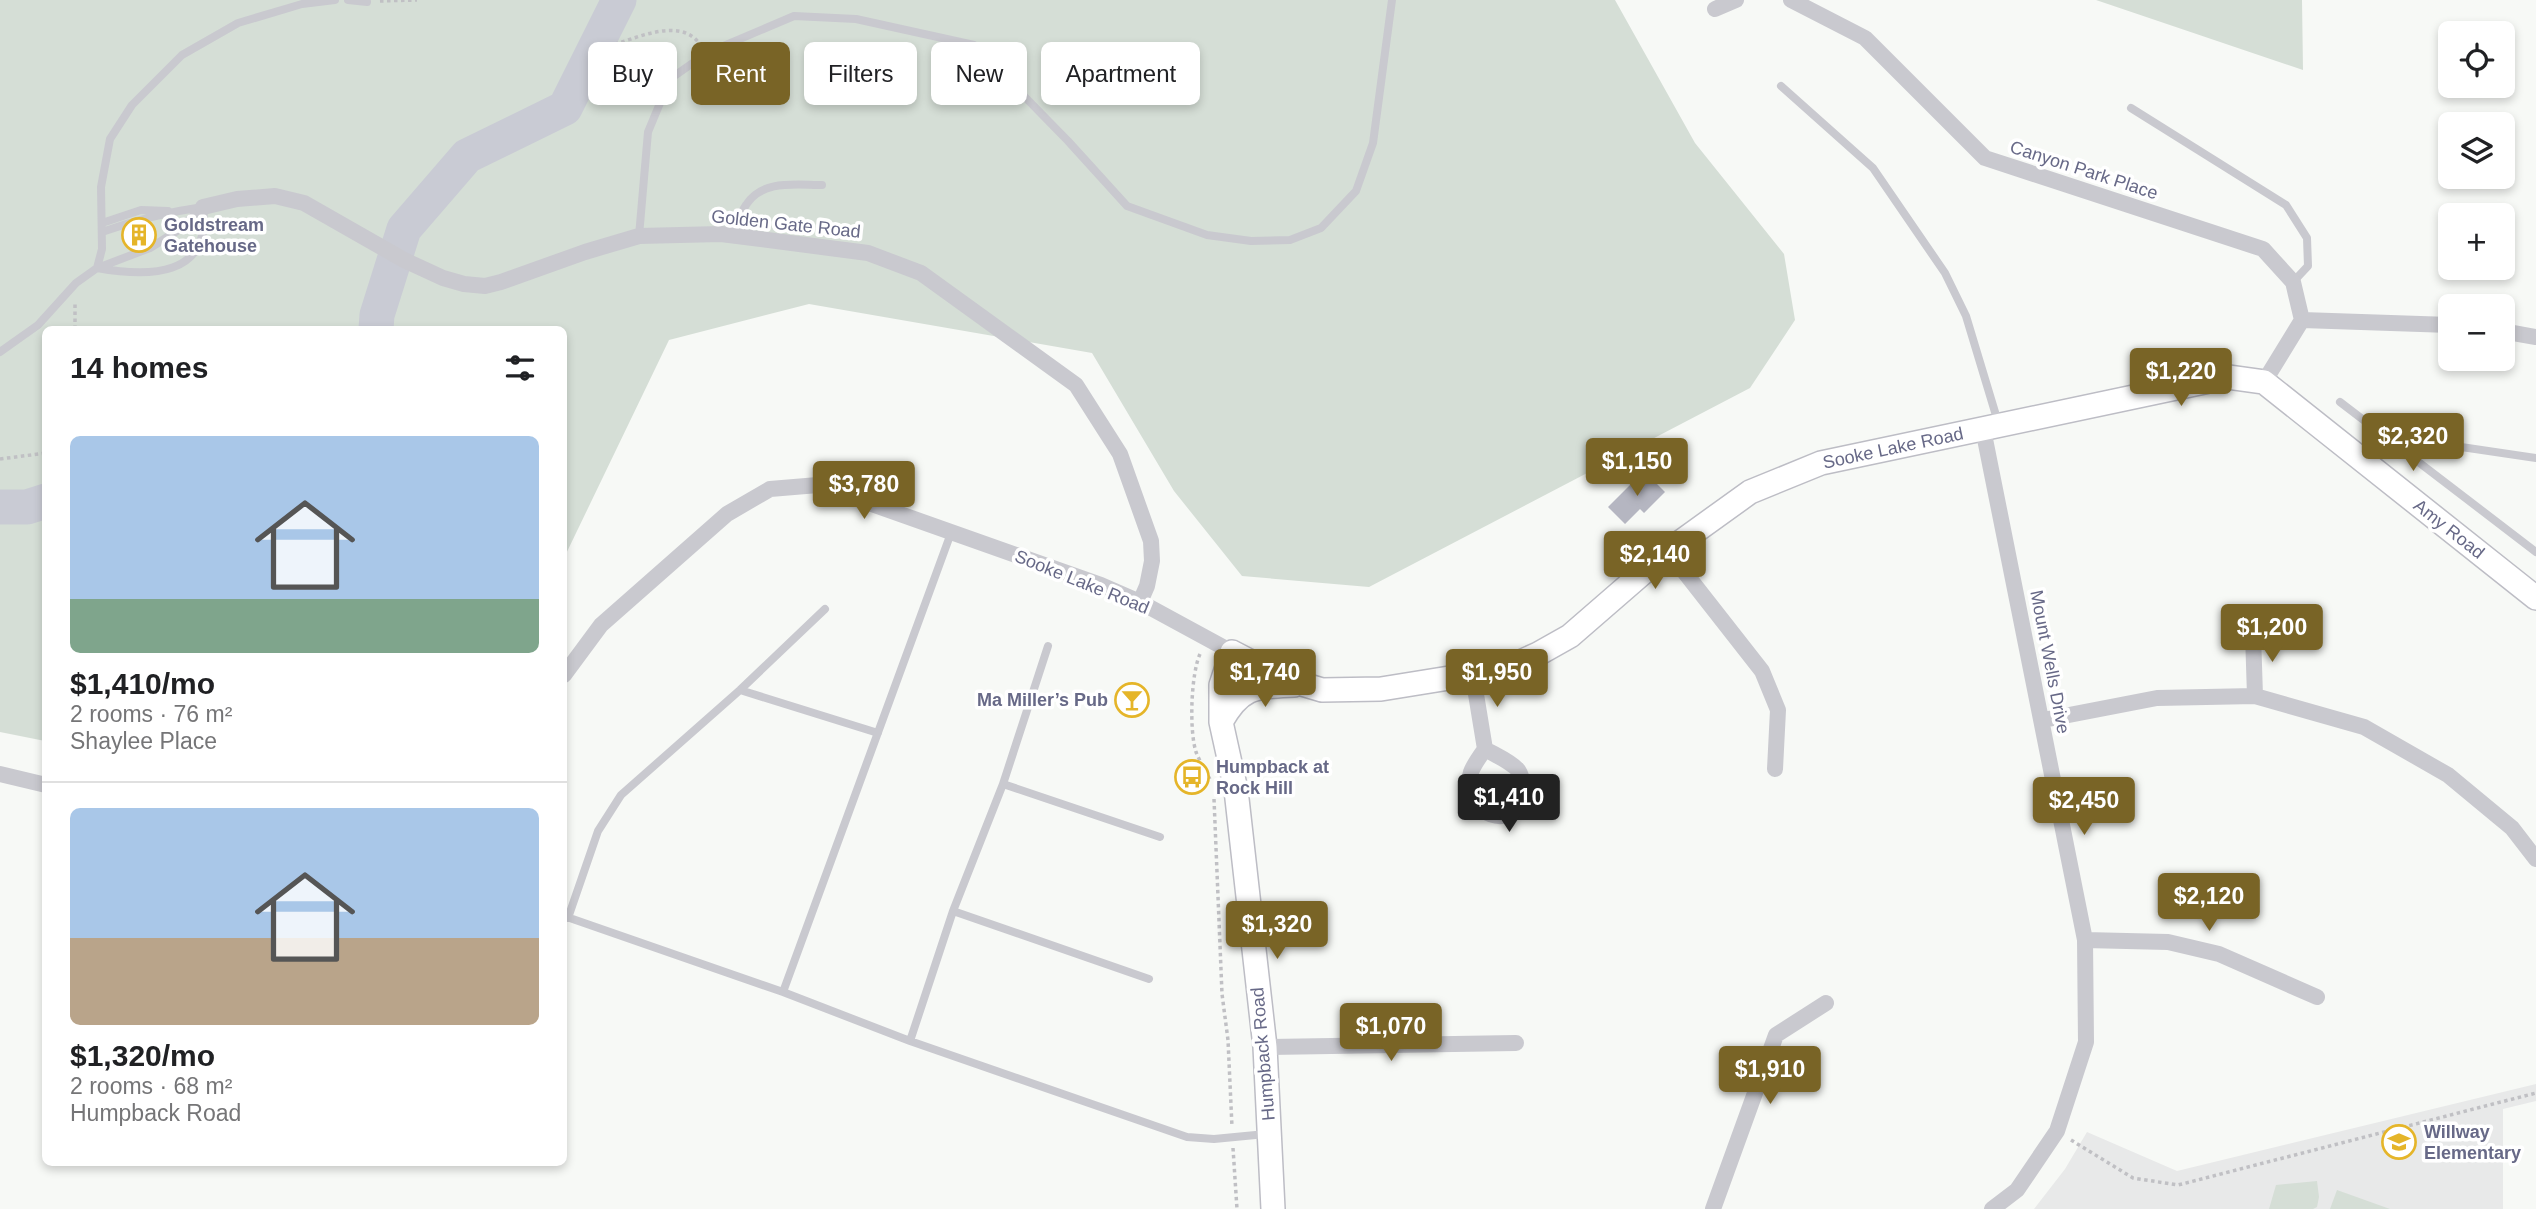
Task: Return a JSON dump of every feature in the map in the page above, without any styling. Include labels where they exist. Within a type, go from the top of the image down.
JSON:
[{"type":"street","points":[[1715,9],[1736,0]]},
{"type":"street","name":"Canyon Park Place","points":[[1791,0],[1865,38],[1985,158],[2263,248],[2293,282],[2302,320]]},
{"type":"street","name":"Golden Gate Road","points":[[203,207],[275,196],[304,203],[404,260],[443,278],[485,286],[639,236],[731,235],[868,253],[922,274],[1076,385],[1120,454],[1151,541],[1152,561],[1147,586],[1140,602]]},
{"type":"street","points":[[2264,382],[2302,320],[2438,325]]},
{"type":"street","points":[[2515,333],[2536,337]]},
{"type":"street","name":"Sooke Lake Road","points":[[567,671],[601,625],[727,514],[770,489],[818,485],[1140,602],[1300,685],[1322,690],[1350,691],[1473,676],[1505,669],[1570,636],[1668,551],[1750,492],[1821,463],[2214,379],[2244,377],[2264,382]]},
{"type":"street","name":"Amy Road","points":[[2264,382],[2536,598]]},
{"type":"street","name":"Mount Wells Drive","points":[[1991,427],[2085,940],[2086,1042],[2057,1131],[2017,1190],[1992,1209]]},
{"type":"street","points":[[1668,551],[1762,671],[1778,710],[1775,769]]},
{"type":"street","points":[[2253,634],[2255,696]]},
{"type":"street","name":"Humpback Road","points":[[1232,652],[1221,685],[1221,722],[1236,790],[1265,1048],[1273,1209]]},
{"type":"street","points":[[1473,676],[1485,749]]},
{"type":"street","points":[[1221,722],[1232,703],[1247,691],[1300,685]]},
{"type":"street","points":[[2043,720],[2157,698],[2255,696],[2364,727],[2448,775],[2512,828],[2536,859]]},
{"type":"street","points":[[0,774],[42,784]]},
{"type":"street","points":[[2085,940],[2168,942],[2219,954],[2316,997]]},
{"type":"street","points":[[1713,1209],[1776,1035],[1826,1003]]},
{"type":"street","points":[[1265,1048],[1516,1043]]},
{"type":"lane","points":[[97,268],[102,249],[101,187],[110,139],[132,105],[182,55],[238,23],[302,4],[335,0]]},
{"type":"lane","points":[[348,0],[367,2]]},
{"type":"lane","points":[[733,42],[794,16],[856,19],[974,45],[1127,206],[1207,234],[1251,241],[1290,240],[1321,228],[1356,191],[1373,143],[1392,0]]},
{"type":"lane","points":[[639,236],[648,132],[670,79],[691,64]]},
{"type":"lane","points":[[1781,86],[1873,168],[1945,273],[1966,316],[1991,427]]},
{"type":"lane","points":[[2131,108],[2286,205],[2307,238],[2308,267],[2293,282]]},
{"type":"lane","points":[[731,235],[746,203],[758,191],[780,184],[822,185]]},
{"type":"lane","points":[[102,228],[141,210],[170,211],[203,207]]},
{"type":"lane","points":[[97,268],[128,273],[159,271],[191,258],[202,244],[205,227],[203,207]]},
{"type":"lane","points":[[0,352],[38,326],[76,283],[97,268],[150,248],[177,231],[203,207]]},
{"type":"lane","points":[[2340,402],[2536,552]]},
{"type":"lane","points":[[2385,436],[2536,458]]},
{"type":"lane","points":[[783,992],[951,533]]},
{"type":"lane","points":[[567,914],[598,831],[621,795],[740,690],[825,609]]},
{"type":"lane","points":[[910,1041],[953,911],[1003,784],[1048,646]]},
{"type":"lane","points":[[740,690],[878,733]]},
{"type":"lane","points":[[1003,784],[1160,837]]},
{"type":"lane","points":[[953,911],[1149,979]]},
{"type":"lane","points":[[567,917],[1187,1137],[1214,1139],[1269,1133]]},
{"type":"path","points":[[367,2],[417,0]]},
{"type":"path","points":[[622,42],[676,30],[698,42]]},
{"type":"path","points":[[0,459],[42,454]]},
{"type":"path","points":[[1198,658],[1192,710],[1193,739],[1213,784]]},
{"type":"path","points":[[1214,793],[1222,994],[1228,1040],[1237,1209]]},
{"type":"path","points":[[2057,1131],[2133,1178],[2178,1185],[2536,1093]]},
{"type":"shaded area","points":[[0,0],[1615,0],[1695,143],[1784,254],[1795,320],[1750,388],[1369,587],[1242,576],[1174,491],[1092,353],[809,304],[669,340],[567,552],[567,326],[42,326],[42,740],[0,732]]},
{"type":"shaded area","points":[[2096,0],[2302,0],[2303,70]]},
{"type":"shaded area","name":"Willway Elementary","points":[[2536,1084],[2536,1101],[2503,1109],[2503,1209],[2034,1209],[2065,1169],[2087,1132],[2177,1171]]},
{"type":"shaded area","points":[[2317,1181],[2317,1207],[2269,1209],[2276,1185]]},
{"type":"shaded area","points":[[2337,1190],[2390,1209],[2330,1209]]},
{"type":"building","name":"Goldstream Gatehouse","points":[[146,224],[152,239],[132,246],[127,231]]},
{"type":"building","points":[[1644,471],[1665,492],[1644,513],[1640,509],[1625,524],[1608,507]]},
{"type":"waterway","points":[[376,326],[377,315],[404,229],[467,156],[565,108],[619,0]]},
{"type":"waterway","points":[[0,507],[27,507],[42,502]]},
{"type":"place","name":"Goldstream Gatehouse","points":[[139,235]]},
{"type":"place","name":"Ma Miller’s Pub","points":[[1132,700]]},
{"type":"place","name":"Humpback at Rock Hill","points":[[1192,777]]},
{"type":"place","name":"Willway Elementary","points":[[2399,1142]]}]
